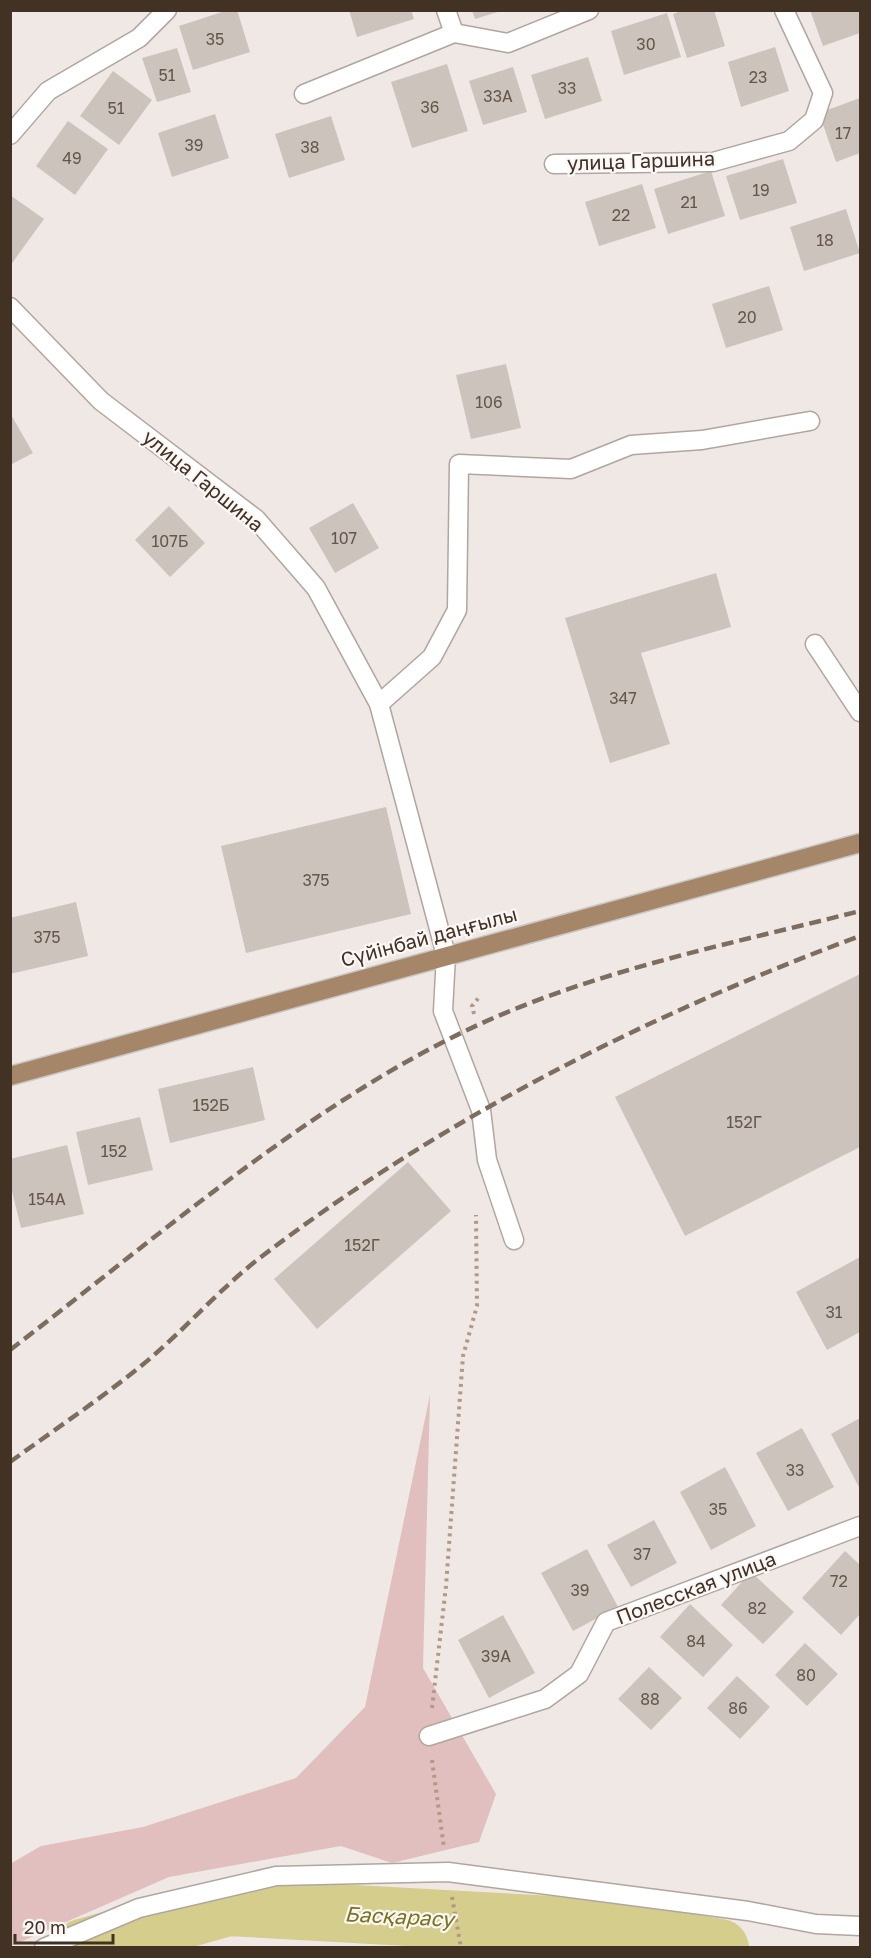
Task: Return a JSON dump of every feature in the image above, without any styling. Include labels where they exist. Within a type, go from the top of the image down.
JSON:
[{"type":"main road","name":"Сүйінбай даңғылы","points":[[10,1076],[861,843]]},
{"type":"street","points":[[10,135],[48,91],[139,38],[167,10]]},
{"type":"street","points":[[446,10],[454,33]]},
{"type":"street","points":[[304,94],[454,33],[508,43],[589,10]]},
{"type":"street","name":"улица Гаршина","points":[[554,164],[712,162],[789,141],[814,120],[823,93],[784,10]]},
{"type":"street","name":"улица Гаршина","points":[[10,308],[100,401],[256,519],[316,588],[379,704],[446,955],[443,1011],[481,1110],[487,1160],[514,1240]]},
{"type":"street","points":[[379,704],[432,657],[457,610],[459,464],[571,469],[631,445],[702,440],[810,421]]},
{"type":"street","points":[[815,644],[861,712]]},
{"type":"street","name":"Полесская улица","points":[[429,1736],[545,1699],[579,1674],[606,1622],[861,1526]]},
{"type":"street","points":[[44,1947],[139,1908],[276,1876],[448,1874],[736,1909],[816,1924],[861,1926]]},
{"type":"path","points":[[474,1017],[472,1006],[480,996]]},
{"type":"path","points":[[461,1947],[448,1874],[429,1736],[446,1586],[464,1356],[477,1306],[476,1203]]},
{"type":"shaded area","points":[[430,1395],[423,1668],[496,1794],[479,1842],[392,1863],[341,1846],[169,1877],[11,1946],[10,1864],[41,1846],[143,1827],[296,1778],[365,1707]]},
{"type":"building","points":[[228,10],[237,10],[250,52],[193,70],[179,26]]},
{"type":"building","points":[[349,10],[411,10],[414,19],[357,37]]},
{"type":"building","points":[[472,10],[501,10],[501,11],[475,19]]},
{"type":"building","points":[[684,10],[714,10],[725,46],[687,58],[673,14]]},
{"type":"building","points":[[810,10],[860,10],[860,33],[823,46]]},
{"type":"building","points":[[667,13],[681,57],[624,75],[611,31]]},
{"type":"building","points":[[775,47],[789,91],[741,107],[728,62]]},
{"type":"building","points":[[177,48],[191,92],[157,102],[142,58]]},
{"type":"building","points":[[588,57],[602,101],[545,119],[531,75]]},
{"type":"building","points":[[447,64],[468,131],[412,148],[391,82]]},
{"type":"building","points":[[513,67],[527,112],[483,125],[469,81]]},
{"type":"building","points":[[113,71],[152,100],[119,145],[80,116]]},
{"type":"building","points":[[860,98],[860,153],[836,162],[819,113]]},
{"type":"building","points":[[215,114],[229,158],[172,177],[158,133]]},
{"type":"building","points":[[331,116],[345,160],[289,178],[275,134]]},
{"type":"building","points":[[68,121],[108,149],[75,195],[36,166]]},
{"type":"building","points":[[783,159],[797,203],[740,220],[726,176]]},
{"type":"building","points":[[711,171],[725,216],[668,234],[654,189]]},
{"type":"building","points":[[642,184],[656,228],[599,246],[585,202]]},
{"type":"building","points":[[10,195],[44,219],[10,266]]},
{"type":"building","points":[[846,209],[860,253],[804,271],[790,227]]},
{"type":"building","points":[[769,286],[783,330],[726,348],[712,304]]},
{"type":"building","points":[[506,364],[521,428],[471,439],[456,375]]},
{"type":"building","points":[[10,413],[33,453],[10,465]]},
{"type":"building","points":[[353,503],[379,548],[335,573],[309,528]]},
{"type":"building","points":[[169,506],[205,543],[170,577],[135,540]]},
{"type":"building","points":[[716,573],[731,627],[641,653],[670,744],[610,763],[565,618]]},
{"type":"building","points":[[386,807],[411,914],[246,953],[221,846]]},
{"type":"building","points":[[76,902],[88,956],[10,974],[10,918]]},
{"type":"building","points":[[860,974],[860,1147],[685,1236],[615,1097]]},
{"type":"building","points":[[253,1067],[265,1120],[170,1143],[158,1089]]},
{"type":"building","points":[[140,1117],[153,1170],[88,1185],[76,1132]]},
{"type":"building","points":[[67,1145],[84,1214],[21,1228],[10,1183],[10,1159]]},
{"type":"building","points":[[408,1162],[451,1211],[317,1329],[274,1279]]},
{"type":"building","points":[[860,1257],[860,1332],[827,1350],[796,1292]]},
{"type":"building","points":[[860,1418],[860,1489],[831,1434]]},
{"type":"building","points":[[802,1428],[834,1487],[788,1511],[756,1453]]},
{"type":"building","points":[[725,1467],[756,1526],[711,1550],[680,1492]]},
{"type":"building","points":[[654,1520],[677,1563],[631,1587],[607,1545]]},
{"type":"building","points":[[587,1549],[618,1607],[573,1631],[541,1573]]},
{"type":"building","points":[[845,1551],[860,1565],[860,1614],[841,1635],[802,1598]]},
{"type":"building","points":[[751,1572],[794,1612],[763,1644],[721,1605]]},
{"type":"building","points":[[690,1604],[733,1645],[703,1677],[660,1637]]},
{"type":"building","points":[[503,1615],[535,1673],[489,1698],[458,1640]]},
{"type":"building","points":[[805,1643],[838,1674],[807,1706],[775,1675]]},
{"type":"building","points":[[649,1667],[682,1698],[651,1730],[618,1699]]},
{"type":"building","points":[[737,1676],[770,1707],[740,1739],[707,1708]]},
{"type":"waterway","name":"Басқарасу","points":[[82,1948],[228,1907],[607,1928],[720,1948]]},
{"type":"railway","points":[[10,1350],[279,1143],[393,1070],[451,1038],[500,1015],[601,978],[704,949],[860,911]]},
{"type":"railway","points":[[10,1462],[141,1366],[261,1257],[401,1159],[474,1115],[625,1036],[702,1000],[860,936]]}]
